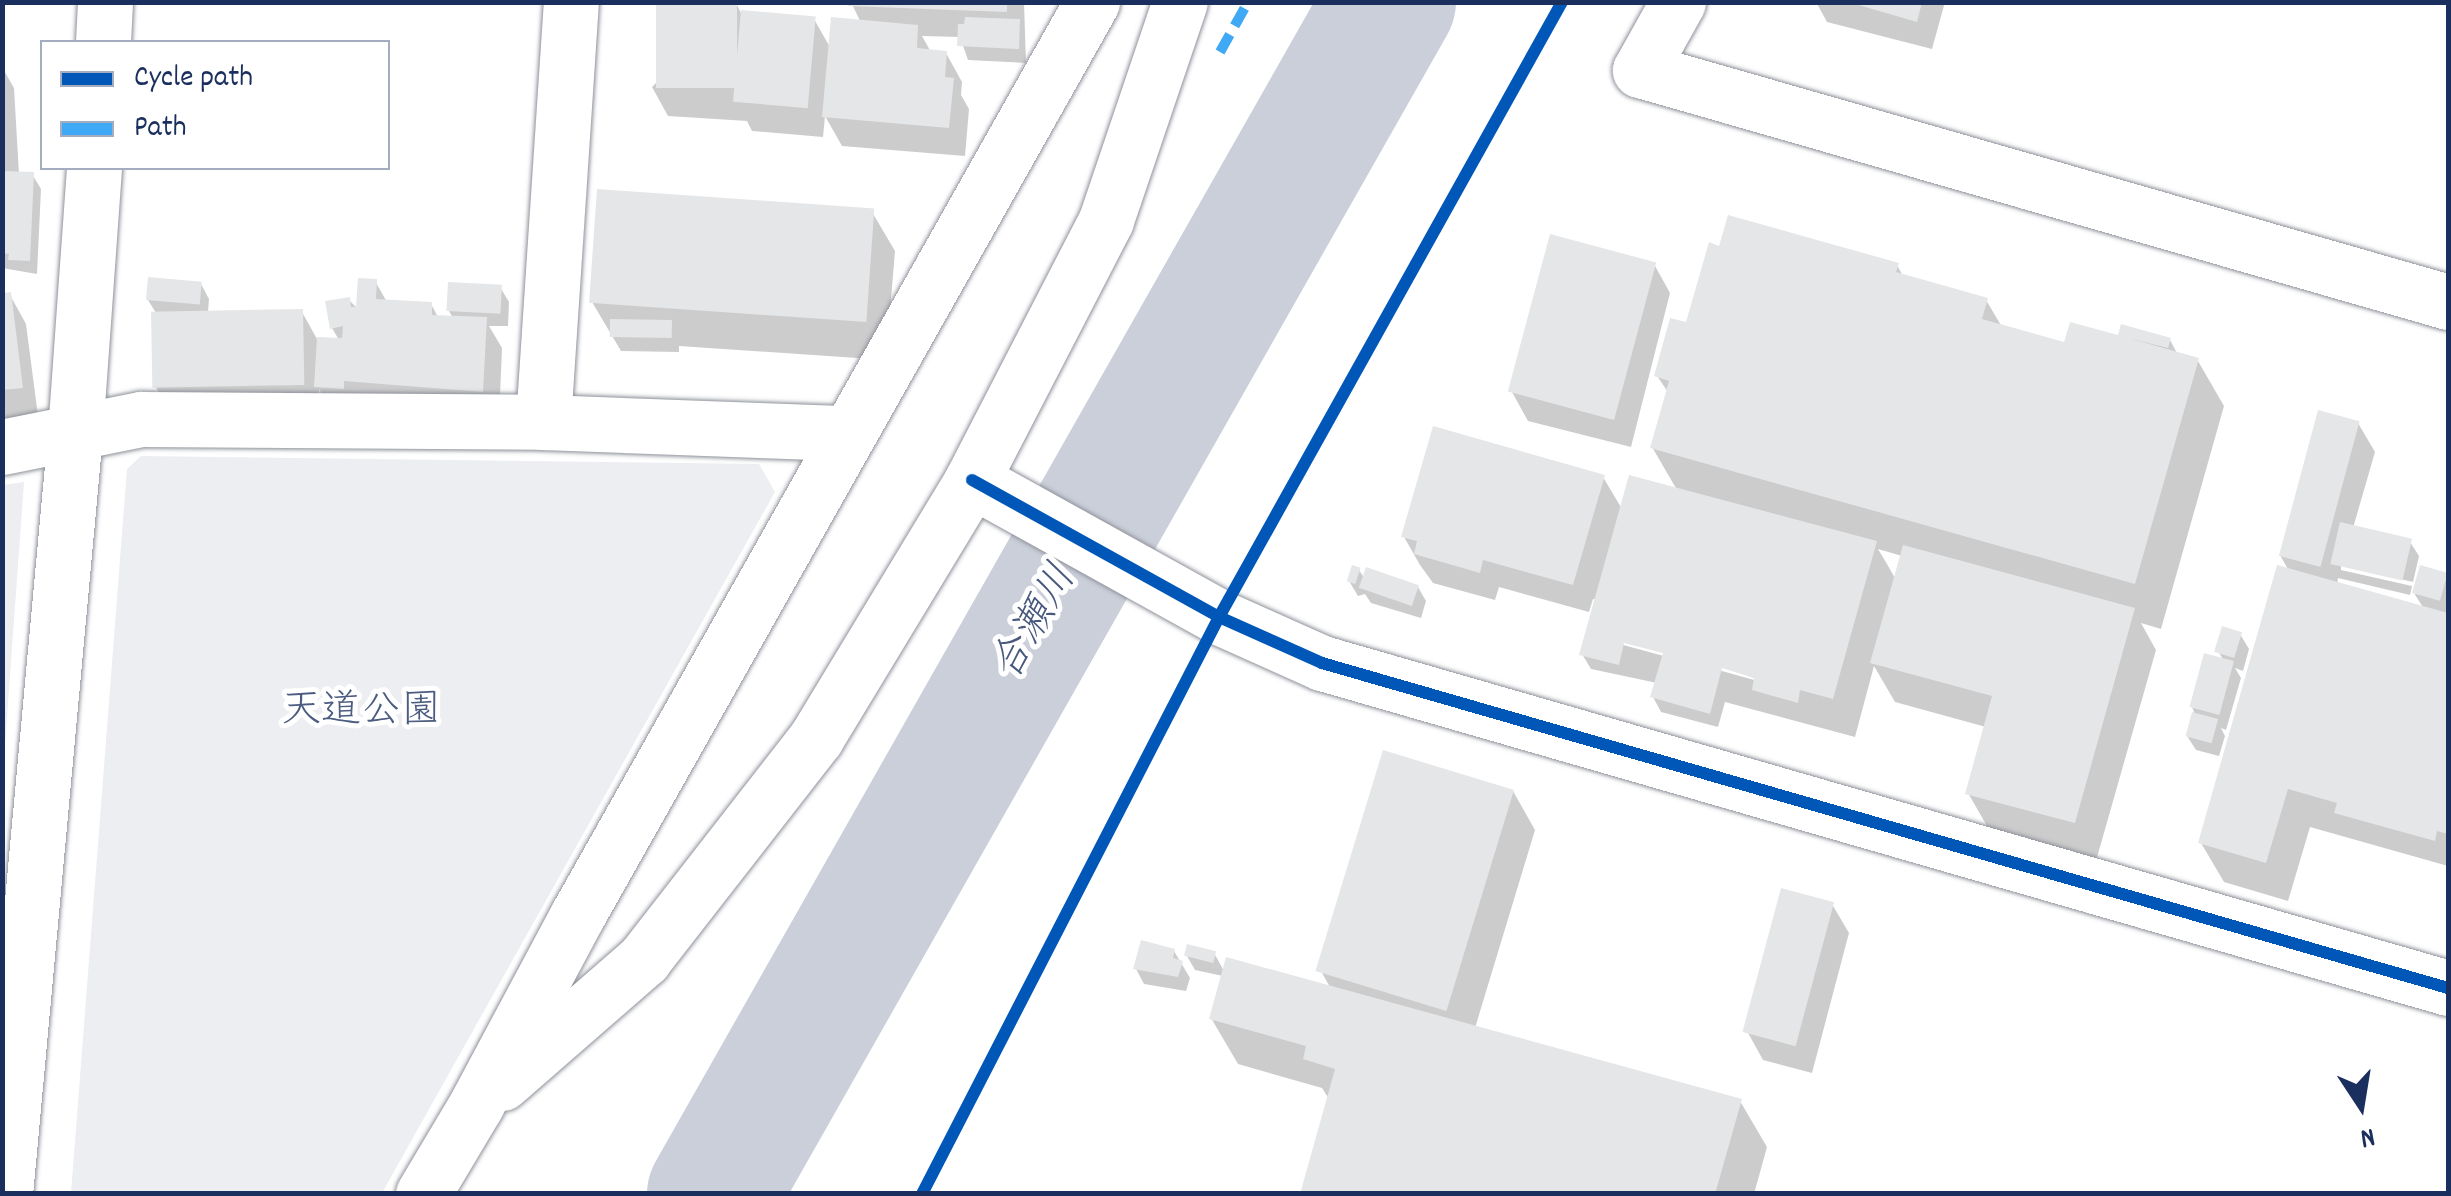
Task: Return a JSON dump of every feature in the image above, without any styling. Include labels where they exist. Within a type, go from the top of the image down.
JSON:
[{"type":"street","points":[[102,40],[106,2]]},
{"type":"street","points":[[543,422],[571,2]]},
{"type":"street","points":[[423,1194],[1092,2]]},
{"type":"street","points":[[476,1105],[644,959],[816,738],[972,480],[1106,220],[1180,2]]},
{"type":"street","points":[[1678,2],[1640,70],[2448,302]]},
{"type":"street","points":[[5,1194],[75,433],[94,170]]},
{"type":"street","points":[[2,447],[141,419],[543,422],[848,433]]},
{"type":"street","points":[[972,480],[1219,617],[1322,663],[2448,988]]},
{"type":"green space","name":"天道公園","points":[[141,456],[759,464],[775,492],[382,1193],[71,1193],[127,469]]},
{"type":"green space","points":[[24,482],[3,772],[3,485]]},
{"type":"building","points":[[656,2],[737,2],[737,88],[656,88]]},
{"type":"building","points":[[848,2],[1007,2],[1007,12],[848,6]]},
{"type":"building","points":[[1848,2],[1922,2],[1917,22]]},
{"type":"building","points":[[741,10],[816,17],[808,108],[733,102]]},
{"type":"building","points":[[831,17],[918,25],[917,48],[947,51],[945,77],[954,78],[949,128],[822,117]]},
{"type":"building","points":[[965,17],[1020,19],[1019,49],[957,46],[958,24],[964,24]]},
{"type":"building","points":[[2,171],[34,172],[30,261],[8,260],[9,254],[2,253]]},
{"type":"building","points":[[597,189],[874,208],[866,322],[589,303]]},
{"type":"building","points":[[1728,215],[1899,263],[1896,272],[1988,298],[1982,319],[2064,342],[2070,322],[2118,335],[2121,324],[2171,338],[2168,348],[2128,338],[2199,358],[2135,584],[1650,448],[1669,381],[1654,376],[1670,318],[1686,322],[1709,242],[1719,246]]},
{"type":"building","points":[[1550,234],[1656,262],[1614,420],[1508,391]]},
{"type":"building","points":[[148,277],[202,282],[200,305],[146,300]]},
{"type":"building","points":[[358,278],[377,279],[376,299],[432,302],[432,315],[487,317],[483,392],[344,381],[344,389],[314,387],[317,337],[342,338],[343,326],[330,329],[325,301],[350,297],[351,307],[356,307]]},
{"type":"building","points":[[448,282],[502,285],[500,314],[446,311]]},
{"type":"building","points":[[11,292],[23,388],[2,390],[2,293]]},
{"type":"building","points":[[303,309],[304,385],[152,388],[151,312]]},
{"type":"building","points":[[610,319],[672,320],[672,338],[610,337]]},
{"type":"building","points":[[2318,410],[2360,421],[2320,567],[2279,556]]},
{"type":"building","points":[[1433,426],[1605,475],[1573,585],[1483,560],[1480,573],[1414,554],[1417,541],[1401,537]]},
{"type":"building","points":[[1629,475],[1877,541],[1833,699],[1800,690],[1798,703],[1752,690],[1754,678],[1722,668],[1710,714],[1650,697],[1663,653],[1624,643],[1619,665],[1579,655]]},
{"type":"building","points":[[2340,522],[2412,539],[2402,581],[2330,564]]},
{"type":"building","points":[[1903,545],[2135,608],[2075,823],[1965,794],[1992,696],[1870,663]]},
{"type":"building","points":[[1352,565],[1361,568],[1355,584],[1347,581]]},
{"type":"building","points":[[2277,565],[2448,613],[2448,834],[2437,831],[2435,841],[2334,813],[2337,803],[2288,789],[2266,863],[2198,843]]},
{"type":"building","points":[[2420,565],[2448,573],[2440,601],[2412,593]]},
{"type":"building","points":[[1366,567],[1419,585],[1412,606],[1359,588]]},
{"type":"building","points":[[2222,626],[2242,632],[2234,658],[2214,652]]},
{"type":"building","points":[[2204,653],[2234,661],[2219,715],[2190,707]]},
{"type":"building","points":[[2192,712],[2218,719],[2212,743],[2186,736]]},
{"type":"building","points":[[1383,750],[1514,790],[1446,1011],[1315,971]]},
{"type":"building","points":[[1781,888],[1834,902],[1796,1046],[1742,1032]]},
{"type":"building","points":[[1141,940],[1175,949],[1173,958],[1183,961],[1178,977],[1133,969]]},
{"type":"building","points":[[1187,944],[1216,951],[1213,963],[1184,956]]},
{"type":"building","points":[[1226,957],[1742,1099],[1715,1194],[1300,1194],[1335,1069],[1303,1059],[1306,1046],[1209,1019]]},
{"type":"waterway","name":"合瀬川","points":[[713,1194],[1390,2]]},
{"type":"marked path","points":[[1220,52],[1248,2]]},
{"type":"cycle path","points":[[922,1194],[1219,617],[1562,2]]},
{"type":"cycle path","points":[[972,480],[1219,617],[1322,663],[2448,988]]}]
